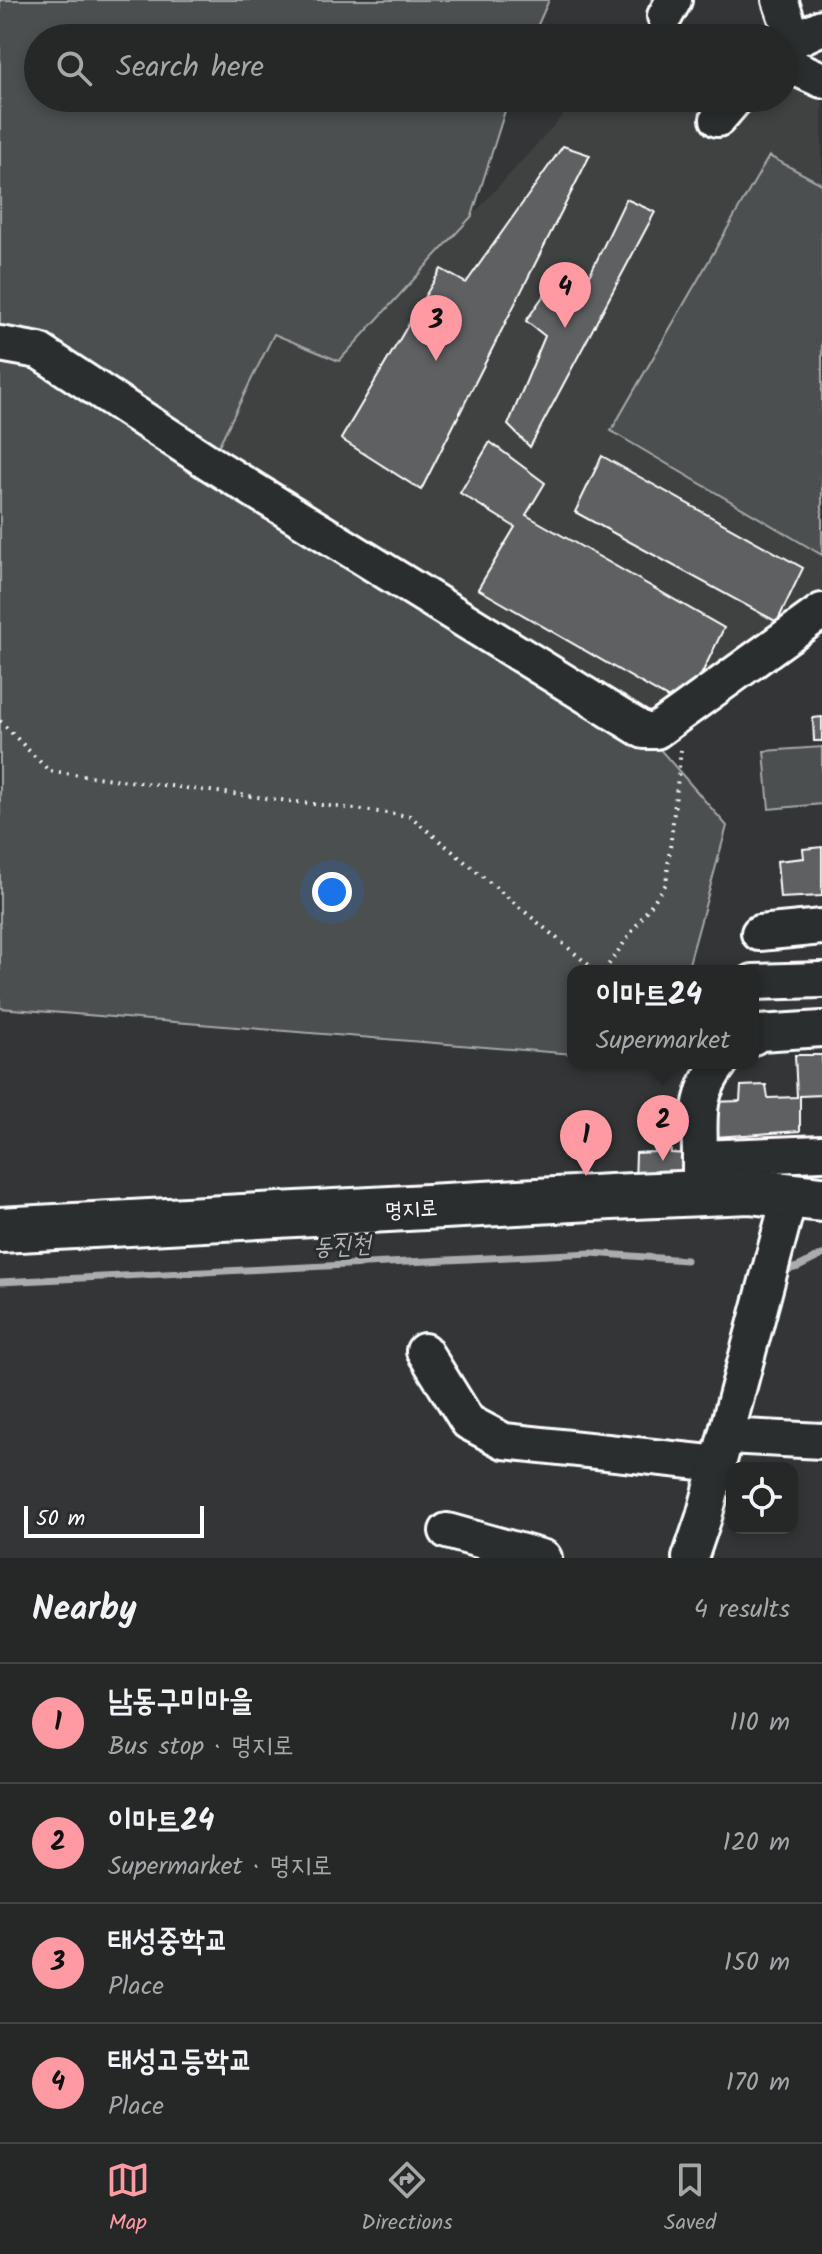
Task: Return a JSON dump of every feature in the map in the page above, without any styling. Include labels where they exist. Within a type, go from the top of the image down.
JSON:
[{"type":"main road","name":"명지로","points":[[0,1230],[700,1176],[749,1191],[806,1197]]},
{"type":"street","points":[[780,0],[788,24]]},
{"type":"street","points":[[798,38],[822,27]]},
{"type":"street","points":[[798,69],[822,80]]},
{"type":"street","points":[[0,344],[39,351],[210,463],[644,731],[656,731],[822,611]]},
{"type":"street","points":[[759,933],[822,927]]},
{"type":"street","points":[[759,982],[822,980]]},
{"type":"street","points":[[759,1033],[822,1029]]},
{"type":"street","points":[[715,1069],[701,1096],[700,1176],[822,1153]]},
{"type":"street","points":[[690,1558],[722,1450],[806,1197]]},
{"type":"street","points":[[424,1351],[468,1422],[504,1441],[722,1450],[822,1441]]},
{"type":"street","points":[[447,1531],[544,1558]]},
{"type":"path","points":[[608,965],[666,884],[685,708]]},
{"type":"path","points":[[0,721],[49,771],[410,816],[589,965]]},
{"type":"shaded area","points":[[0,0],[549,0],[538,24],[24,24],[24,112],[505,112],[472,216],[339,361],[274,334],[210,463],[644,731],[727,826],[689,965],[567,965],[567,1054],[0,1008]]},
{"type":"shaded area","points":[[798,90],[822,102],[822,611],[644,731],[210,463],[274,334],[340,361],[566,112],[798,112]]},
{"type":"shaded area","points":[[769,156],[822,184],[822,555],[611,431]]},
{"type":"shaded area","points":[[822,747],[822,804],[769,809],[764,751]]},
{"type":"building","points":[[563,146],[590,155],[421,490],[341,439],[441,269],[466,283]]},
{"type":"building","points":[[626,199],[655,212],[530,447],[508,425],[545,336],[526,321],[557,276],[583,289]]},
{"type":"building","points":[[490,442],[545,483],[526,515],[724,628],[685,708],[478,589],[515,527],[460,493]]},
{"type":"building","points":[[602,456],[803,568],[777,622],[575,512]]},
{"type":"building","points":[[822,717],[822,741],[814,741],[813,718]]},
{"type":"building","points":[[822,847],[822,896],[780,898],[777,861],[804,858],[803,849]]},
{"type":"building","points":[[795,1055],[822,1055],[822,1095],[800,1096],[800,1131],[715,1137],[712,1102],[740,1101],[741,1086],[766,1085],[768,1098],[797,1097]]},
{"type":"building","points":[[654,1145],[670,1145],[671,1153],[690,1154],[690,1182],[635,1183],[636,1153],[654,1152]]},
{"type":"waterway","name":"동진천","points":[[0,1282],[591,1253],[686,1260]]},
{"type":"waterway","name":"동진천","points":[[786,1270],[822,1255]]},
{"type":"place","name":"태성고등학교","points":[[565,328]]},
{"type":"place","name":"태성중학교","points":[[436,361]]},
{"type":"place","name":"이마트24","points":[[663,1161]]},
{"type":"place","name":"남동구미마을","points":[[586,1176]]}]
